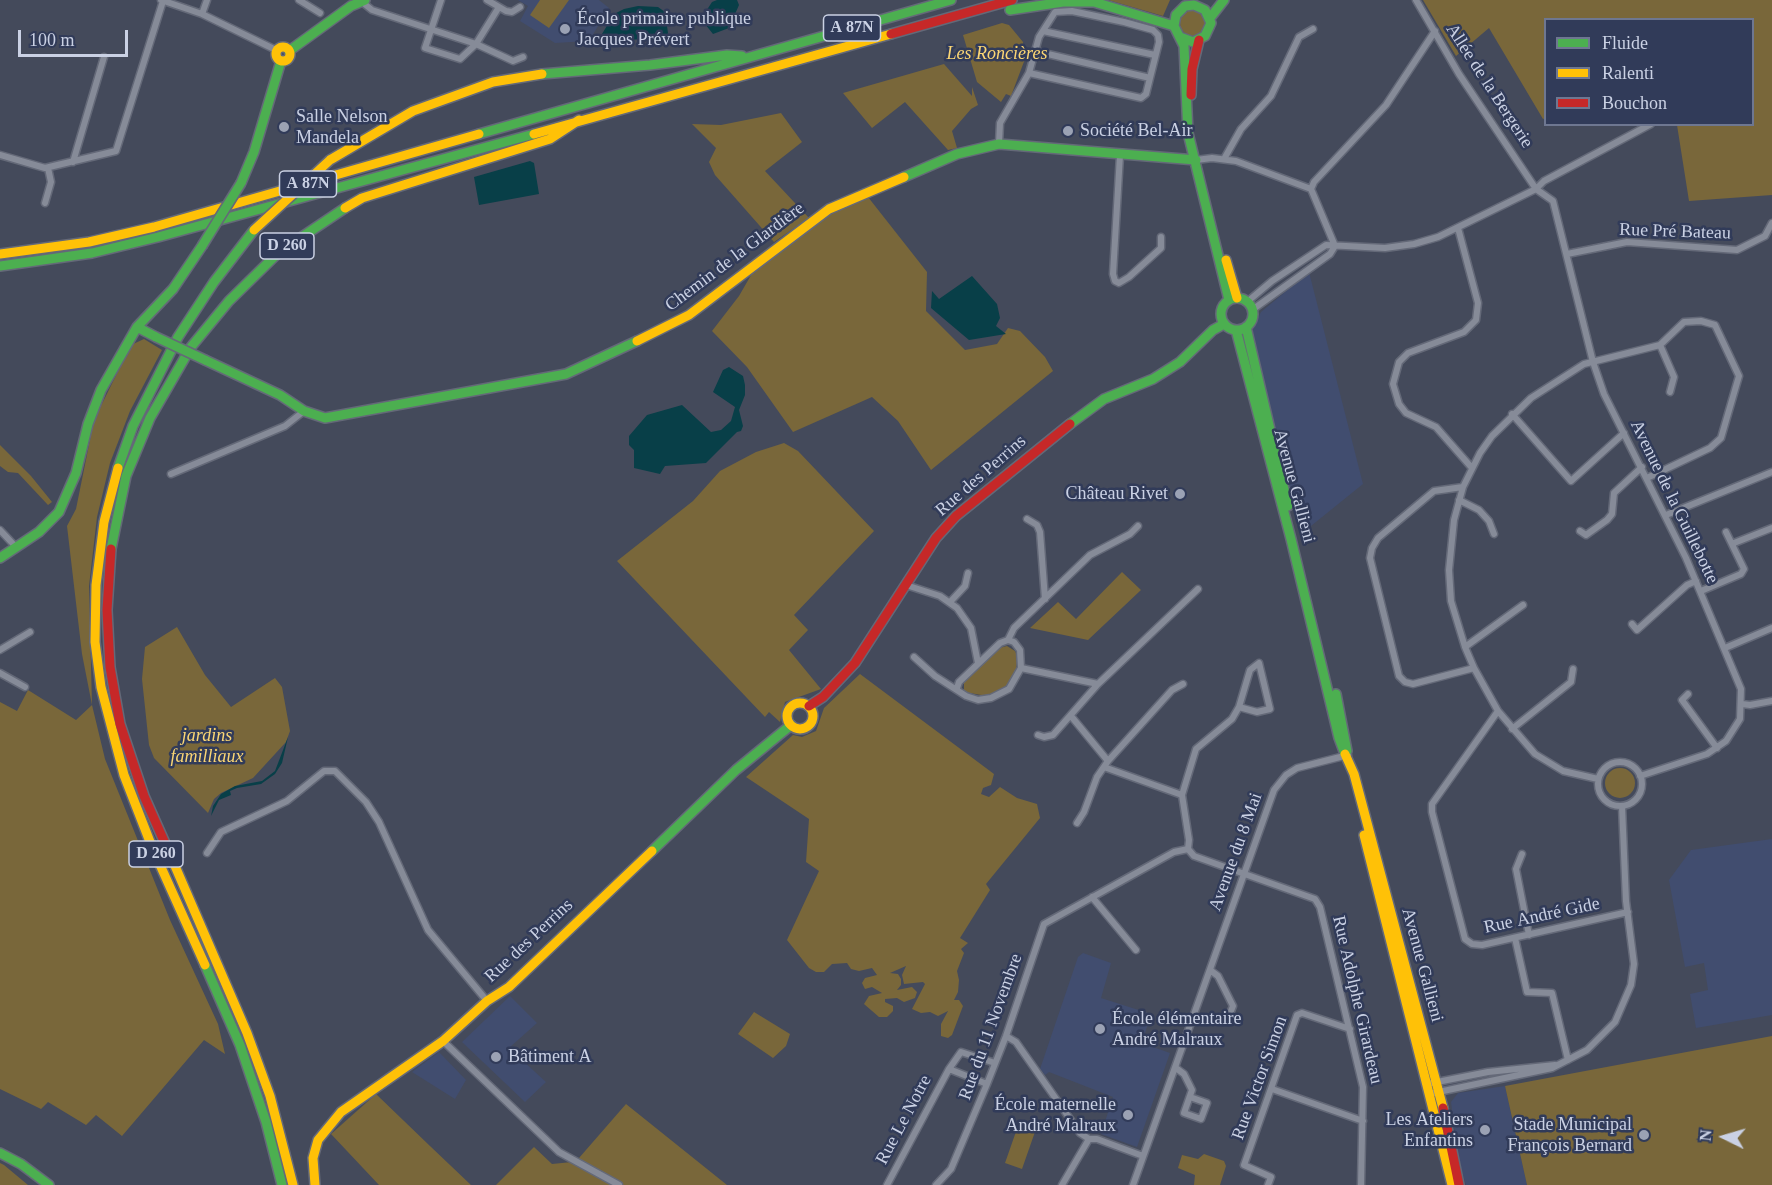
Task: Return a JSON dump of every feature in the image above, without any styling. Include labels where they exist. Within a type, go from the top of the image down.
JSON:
[{"type":"main road","name":"A 87N","points":[[0,254],[89,242],[154,228],[951,0]]},
{"type":"main road","points":[[1011,5],[1047,0]]},
{"type":"main road","points":[[1174,26],[1179,10],[1179,0]]},
{"type":"main road","points":[[1210,18],[1224,0]]},
{"type":"main road","points":[[289,51],[284,47],[276,50],[276,57],[281,61],[288,60],[289,51],[351,6],[363,1]]},
{"type":"main road","points":[[1011,5],[1094,2],[1174,26],[1185,54],[1188,133],[1233,299]]},
{"type":"main road","points":[[1179,10],[1195,3],[1205,10],[1210,18],[1210,30],[1199,40],[1192,69],[1191,92],[1196,160]]},
{"type":"main road","name":"A 87N","points":[[0,266],[92,253],[158,237],[357,184],[917,26],[939,27],[1011,5]]},
{"type":"main road","points":[[1180,37],[1188,41],[1199,40]]},
{"type":"main road","name":"D 260","points":[[282,1185],[266,1122],[240,1045],[152,847],[124,775],[101,687],[95,642],[96,585],[104,522],[114,481],[133,426],[178,338],[214,282],[254,230],[330,160],[413,111],[493,82],[565,70],[680,63],[727,55],[752,56]]},
{"type":"main road","points":[[0,558],[49,523],[64,502],[76,473],[93,407],[137,327],[173,289],[241,183],[254,152],[281,61]]},
{"type":"main road","name":"D 260","points":[[293,1185],[270,1096],[247,1033],[144,796],[120,724],[110,667],[107,610],[110,554],[117,511],[139,443],[184,357],[228,301],[278,253],[306,232],[362,198],[550,139],[579,120]]},
{"type":"main road","name":"Chemin de la Glardière","points":[[137,327],[280,395],[304,411],[325,418],[566,374],[586,367],[689,315],[830,208],[957,154],[999,144],[1196,160]]},
{"type":"main road","points":[[1233,299],[1249,306],[1252,320],[1246,327],[1236,330],[1224,324],[1222,308],[1233,299]]},
{"type":"main road","name":"Rue des Perrins","points":[[809,706],[823,697],[855,663],[936,538],[956,516],[1079,416],[1104,399],[1153,379],[1180,362],[1213,330],[1224,324]]},
{"type":"main road","name":"Avenue Gallieni","points":[[1246,327],[1338,703],[1348,754],[1432,1083],[1452,1185]]},
{"type":"main road","name":"Avenue Gallieni","points":[[1236,330],[1294,550],[1339,738],[1348,754]]},
{"type":"main road","points":[[797,703],[809,706],[814,718],[810,726],[802,729],[791,725],[787,717],[789,709],[797,703]]},
{"type":"main road","name":"Rue des Perrins","points":[[315,1185],[313,1158],[318,1140],[327,1126],[341,1112],[443,1041],[487,1001],[509,987],[736,770],[791,725]]},
{"type":"main road","name":"Avenue Gallieni","points":[[1434,1093],[1460,1185]]},
{"type":"main road","points":[[0,1153],[21,1164],[49,1185]]},
{"type":"street","points":[[0,155],[48,168],[117,149],[162,0],[202,15],[276,50]]},
{"type":"street","points":[[202,15],[207,0]]},
{"type":"street","points":[[299,0],[320,13]]},
{"type":"street","points":[[441,0],[425,48],[460,59],[476,44],[499,7]]},
{"type":"street","points":[[487,0],[512,12],[520,7]]},
{"type":"street","name":"Allée de la Bergerie","points":[[1416,0],[1459,74],[1536,189]]},
{"type":"street","points":[[363,1],[372,10],[476,44],[513,61],[523,57]]},
{"type":"street","points":[[999,144],[1000,123],[1029,74],[1043,31],[1055,12],[1064,11],[1154,30],[1159,42],[1146,94],[1137,98],[1029,74]]},
{"type":"street","points":[[1224,159],[1241,129],[1271,96],[1299,38],[1313,29]]},
{"type":"street","points":[[1043,31],[1155,56]]},
{"type":"street","points":[[1335,246],[1311,189],[1314,182],[1386,105],[1435,31]]},
{"type":"street","points":[[1035,51],[1150,78]]},
{"type":"street","points":[[73,162],[104,57]]},
{"type":"street","points":[[1249,306],[1272,281],[1326,245],[1363,249],[1414,244],[1458,228],[1536,189],[1544,181],[1647,126]]},
{"type":"street","points":[[1120,155],[1113,274],[1115,281],[1119,283],[1129,277],[1161,248],[1161,237]]},
{"type":"street","points":[[1196,160],[1236,161],[1311,189]]},
{"type":"street","points":[[45,203],[51,182],[48,168]]},
{"type":"street","name":"Avenue de la Guillebotte","points":[[1536,189],[1553,201],[1593,362],[1604,394],[1642,466],[1701,591],[1741,689],[1740,719],[1734,732],[1717,748],[1707,754],[1640,776]]},
{"type":"street","name":"Rue Pré Bateau","points":[[1566,254],[1627,242],[1737,250],[1765,236],[1772,224]]},
{"type":"street","points":[[1458,228],[1478,303],[1476,320],[1464,332],[1408,353],[1399,362],[1393,384],[1399,404],[1406,413],[1436,427],[1472,468]]},
{"type":"street","points":[[1249,306],[1330,254],[1335,246]]},
{"type":"street","points":[[1598,779],[1582,778],[1547,763],[1535,754],[1498,711],[1474,668],[1464,647],[1451,601],[1449,570],[1454,520],[1463,487],[1492,436],[1512,414],[1564,375],[1593,362],[1660,345],[1684,322],[1701,321],[1714,325],[1739,376],[1721,438],[1710,448],[1647,478]]},
{"type":"street","points":[[1660,345],[1674,377],[1670,392]]},
{"type":"street","points":[[171,474],[285,426],[304,411]]},
{"type":"street","points":[[1512,414],[1571,481],[1624,433]]},
{"type":"street","points":[[1580,531],[1586,535],[1608,520],[1614,493],[1642,466]]},
{"type":"street","points":[[1665,515],[1772,472]]},
{"type":"street","points":[[1463,487],[1434,491],[1378,538],[1372,548],[1370,558],[1399,676],[1405,682],[1413,684],[1474,668]]},
{"type":"street","points":[[1459,500],[1479,510],[1489,521],[1494,534]]},
{"type":"street","points":[[1028,519],[1037,525],[1040,532],[1045,599]]},
{"type":"street","points":[[1008,640],[1014,628],[1090,555],[1130,534],[1138,526]]},
{"type":"street","points":[[1734,543],[1772,528]]},
{"type":"street","points":[[0,530],[16,547]]},
{"type":"street","points":[[1701,591],[1741,574],[1744,569],[1734,543],[1726,532]]},
{"type":"street","points":[[951,602],[965,586],[968,573]]},
{"type":"street","points":[[1632,624],[1636,630],[1687,585],[1696,581]]},
{"type":"street","points":[[906,585],[951,602],[971,628],[978,663]]},
{"type":"street","points":[[1038,735],[1044,737],[1053,735],[1098,684],[1198,589]]},
{"type":"street","points":[[1464,647],[1522,605]]},
{"type":"street","points":[[1725,648],[1772,628]]},
{"type":"street","points":[[0,650],[30,632]]},
{"type":"street","points":[[914,657],[935,676],[957,688],[960,693],[972,698],[992,698],[1008,690],[1021,668],[1020,650],[1014,642],[1008,640],[1000,643],[958,683],[957,688]]},
{"type":"street","points":[[1239,707],[1257,712],[1270,710],[1259,663],[1250,670],[1239,707],[1232,719],[1196,749],[1182,795],[1189,840],[1188,849],[1194,856],[1243,874]]},
{"type":"street","points":[[1021,668],[1098,684]]},
{"type":"street","points":[[1512,729],[1571,682],[1573,669]]},
{"type":"street","points":[[0,673],[25,687]]},
{"type":"street","points":[[1077,823],[1106,764],[1172,690],[1183,684]]},
{"type":"street","points":[[1688,694],[1682,700],[1717,748]]},
{"type":"street","points":[[1742,704],[1772,701]]},
{"type":"street","name":"Rue André Gide","points":[[1498,711],[1436,796],[1432,812],[1465,939],[1472,945],[1482,945],[1628,912]]},
{"type":"street","points":[[1071,716],[1106,764],[1182,795]]},
{"type":"street","name":"Avenue du 8 Mai","points":[[1133,1185],[1274,790],[1281,779],[1297,768],[1348,754]]},
{"type":"street","points":[[1622,762],[1630,764],[1640,776],[1640,792],[1630,803],[1622,806],[1609,803],[1603,798],[1598,786],[1598,779],[1607,766],[1622,762]]},
{"type":"street","points":[[207,853],[221,832],[287,801],[324,771],[335,771],[366,802],[379,822],[428,930],[487,1001]]},
{"type":"street","points":[[1434,1093],[1546,1070],[1593,1046],[1620,1014],[1631,985],[1634,964],[1628,912],[1622,806]]},
{"type":"street","name":"Rue du 11 Novembre","points":[[936,1185],[945,1182],[987,1084],[1044,924],[1174,852],[1188,849]]},
{"type":"street","points":[[1522,854],[1516,869],[1529,935]]},
{"type":"street","name":"Rue Adolphe Girardeau","points":[[1243,874],[1315,899],[1319,904],[1363,1087],[1361,1185]]},
{"type":"street","points":[[1092,897],[1136,950]]},
{"type":"street","points":[[1515,938],[1527,992],[1552,993],[1568,1060]]},
{"type":"street","points":[[1210,970],[1218,976],[1233,1006],[1229,1016]]},
{"type":"street","name":"Rue Victor Simon","points":[[1268,1185],[1271,1177],[1244,1166],[1297,1015],[1302,1013],[1350,1029]]},
{"type":"street","points":[[1006,1036],[1016,1042],[1080,1133],[1089,1139],[1097,1139],[1143,1156]]},
{"type":"street","points":[[443,1041],[559,1152],[619,1185]]},
{"type":"street","name":"Rue Le Notre","points":[[887,1185],[949,1069],[961,1052],[995,1063]]},
{"type":"street","points":[[1432,1083],[1488,1072],[1556,1065]]},
{"type":"street","points":[[1176,1068],[1184,1074],[1192,1090],[1190,1097]]},
{"type":"street","name":"Rue Le Notre","points":[[949,1069],[987,1084]]},
{"type":"street","points":[[1272,1089],[1363,1121]]},
{"type":"street","points":[[1062,1185],[1089,1139]]},
{"type":"shaded area","name":"École primaire publique Jacques Prévert","points":[[518,0],[599,0],[609,8],[589,41],[555,43],[520,21],[528,6]]},
{"type":"shaded area","points":[[737,0],[739,5],[729,28],[713,34],[701,19],[712,2]]},
{"type":"shaded area","points":[[638,6],[658,7],[665,12],[668,33],[666,38],[605,41],[602,34],[614,14]]},
{"type":"shaded area","points":[[530,161],[534,163],[539,194],[479,205],[474,177]]},
{"type":"shaded area","points":[[1309,272],[1363,484],[1306,530],[1300,529],[1251,333],[1261,312]]},
{"type":"shaded area","points":[[972,276],[997,304],[1000,318],[996,326],[1006,334],[969,340],[931,308],[932,291],[939,299]]},
{"type":"shaded area","points":[[729,367],[743,376],[745,385],[745,395],[739,410],[743,426],[741,431],[737,432],[706,463],[665,466],[660,474],[634,468],[634,450],[629,445],[629,436],[647,415],[682,405],[711,432],[721,430],[731,421],[735,407],[713,392],[723,370]]},
{"type":"shaded area","points":[[288,737],[282,763],[275,774],[261,784],[230,791],[231,795],[219,800],[211,816],[213,806],[221,794],[235,786],[262,781],[275,771]]},
{"type":"shaded area","points":[[1772,839],[1772,1015],[1696,1028],[1690,994],[1708,990],[1704,963],[1685,967],[1669,880],[1691,850]]},
{"type":"shaded area","name":"École élémentaire André Malraux","points":[[1083,953],[1111,963],[1101,998],[1151,1014],[1142,1043],[1170,1053],[1137,1147],[1101,1134],[1113,1097],[1049,1072],[1045,1075],[1040,1069],[1078,957]]},
{"type":"shaded area","points":[[510,996],[537,1023],[509,1048],[546,1082],[525,1102],[462,1042]]},
{"type":"shaded area","points":[[439,1052],[466,1080],[455,1099],[412,1072]]},
{"type":"shaded area","name":"Les Ateliers Enfantins","points":[[1505,1086],[1527,1185],[1466,1185],[1458,1158],[1451,1102],[1458,1093]]},
{"type":"green space","points":[[540,0],[569,0],[549,28],[530,15]]},
{"type":"green space","points":[[1108,0],[1170,0],[1163,16]]},
{"type":"green space","points":[[1423,0],[1772,0],[1772,195],[1689,201],[1677,126],[1754,126],[1754,18],[1544,18],[1543,119],[1489,28],[1456,56]]},
{"type":"green space","points":[[1193,10],[1202,14],[1206,23],[1202,32],[1193,36],[1184,32],[1180,23],[1184,14]]},
{"type":"green space","name":"Les Roncières","points":[[1002,23],[1009,25],[1023,42],[1025,59],[1011,96],[1006,94],[1001,102],[977,82],[963,35]]},
{"type":"green space","points":[[944,64],[972,96],[972,87],[978,105],[971,109],[952,131],[957,148],[948,150],[905,102],[872,128],[843,93]]},
{"type":"green space","points":[[781,113],[802,142],[765,171],[809,218],[774,242],[715,175],[709,162],[716,148],[692,124],[721,125]]},
{"type":"green space","points":[[868,197],[927,272],[926,311],[965,350],[997,344],[1008,328],[1020,331],[1045,357],[1053,371],[931,470],[898,421],[872,397],[793,432],[747,367],[712,331],[739,296],[758,263],[817,216]]},
{"type":"green space","points":[[144,339],[162,350],[130,411],[110,463],[97,517],[89,586],[92,705],[82,654],[67,526],[76,509],[94,420],[131,345]]},
{"type":"green space","points":[[784,443],[798,451],[874,531],[794,615],[808,630],[789,650],[821,689],[785,702],[780,722],[769,712],[765,717],[617,561],[693,501],[720,471],[756,452]]},
{"type":"green space","points":[[0,445],[31,476],[52,502],[48,505],[18,473],[8,472],[0,466]]},
{"type":"green space","points":[[1122,572],[1141,590],[1088,640],[1030,628],[1058,602],[1076,619]]},
{"type":"green space","name":"jardins familliaux","points":[[177,627],[205,675],[231,707],[275,678],[282,687],[290,731],[286,742],[253,778],[221,793],[214,799],[208,813],[154,758],[149,745],[142,679],[145,647]]},
{"type":"green space","points":[[1007,646],[1015,651],[1018,658],[1015,674],[1009,684],[997,693],[987,696],[964,692],[964,681],[999,648]]},
{"type":"green space","points":[[860,674],[994,774],[991,785],[983,788],[981,794],[989,797],[1000,787],[1017,798],[1037,804],[1040,818],[986,884],[990,890],[960,938],[968,943],[961,949],[964,953],[957,971],[958,992],[954,1000],[959,1000],[963,1006],[952,1035],[948,1038],[941,1036],[941,1024],[948,1011],[938,1016],[912,1009],[925,984],[923,982],[904,984],[902,975],[906,966],[890,973],[898,974],[901,979],[901,985],[897,990],[912,987],[917,992],[915,998],[904,1002],[897,998],[885,999],[885,1002],[893,1006],[893,1011],[887,1017],[879,1017],[864,1004],[869,996],[882,993],[872,987],[865,989],[862,983],[865,978],[877,975],[872,968],[859,971],[851,969],[847,963],[832,964],[824,972],[816,972],[809,968],[787,940],[819,871],[806,862],[809,819],[746,777],[793,735],[802,737],[816,731],[824,708]]},
{"type":"green space","points":[[28,690],[76,720],[92,705],[105,759],[170,920],[218,1024],[225,1054],[204,1040],[122,1136],[96,1115],[86,1125],[48,1102],[41,1109],[0,1089],[0,702],[17,711]]},
{"type":"green space","points":[[1620,768],[1631,772],[1635,783],[1631,794],[1620,798],[1609,794],[1605,783],[1609,772]]},
{"type":"green space","points":[[754,1012],[790,1034],[786,1046],[773,1058],[738,1034]]},
{"type":"green space","name":"Stade Municipal François Bernard","points":[[1772,1036],[1772,1185],[1527,1185],[1505,1086]]},
{"type":"green space","points":[[376,1094],[471,1185],[379,1185],[331,1134]]},
{"type":"green space","points":[[626,1104],[727,1185],[496,1185],[534,1147],[552,1164],[572,1162],[579,1158]]},
{"type":"green space","points":[[1019,1123],[1036,1129],[1022,1169],[1005,1163]]},
{"type":"green space","points":[[1204,1154],[1224,1161],[1226,1166],[1220,1185],[1194,1185],[1195,1175],[1178,1168],[1182,1155],[1198,1159]]},
{"type":"green space","points":[[0,1163],[4,1165],[28,1185],[0,1185]]},
{"type":"traffic: fast","points":[[289,51],[351,6],[365,0]]},
{"type":"traffic: fast","points":[[479,134],[951,0]]},
{"type":"traffic: fast","points":[[1210,18],[1224,0]]},
{"type":"traffic: fast","points":[[1010,10],[1063,2],[1094,2],[1174,26]]},
{"type":"traffic: fast","points":[[1180,37],[1193,42],[1205,36],[1211,23],[1205,10],[1194,5],[1185,6],[1176,15],[1174,26],[1184,46],[1188,133],[1229,300]]},
{"type":"traffic: fast","points":[[542,74],[650,65],[727,55],[742,56]]},
{"type":"traffic: fast","points":[[241,183],[254,152],[281,61]]},
{"type":"traffic: fast","points":[[0,266],[92,253],[158,237],[534,134]]},
{"type":"traffic: fast","points":[[904,177],[957,154],[999,144],[1196,160]]},
{"type":"traffic: fast","points":[[202,246],[241,183]]},
{"type":"traffic: fast","points":[[111,549],[126,476],[150,418],[191,347],[229,301],[278,253],[345,208]]},
{"type":"traffic: fast","points":[[118,468],[133,426],[178,337],[214,282],[254,230]]},
{"type":"traffic: fast","points":[[0,558],[39,532],[59,512],[76,473],[88,424],[101,390],[137,327],[173,289],[202,246]]},
{"type":"traffic: fast","points":[[1237,298],[1248,303],[1253,314],[1248,325],[1237,330],[1226,325],[1221,314],[1226,303],[1237,298]]},
{"type":"traffic: fast","points":[[1070,424],[1104,399],[1153,379],[1180,362],[1213,330],[1224,324]]},
{"type":"traffic: fast","points":[[137,327],[156,337]]},
{"type":"traffic: fast","points":[[1246,327],[1288,506]]},
{"type":"traffic: fast","points":[[1236,330],[1291,539],[1339,738],[1345,754]]},
{"type":"traffic: fast","points":[[156,337],[205,360]]},
{"type":"traffic: fast","points":[[205,360],[280,395],[304,411],[325,418],[566,374],[637,341]]},
{"type":"traffic: fast","points":[[1336,694],[1347,751]]},
{"type":"traffic: fast","points":[[652,851],[736,770],[791,725]]},
{"type":"traffic: fast","points":[[205,965],[240,1045],[266,1122],[282,1185]]},
{"type":"traffic: fast","points":[[0,1153],[21,1164],[49,1185]]},
{"type":"traffic: slow","points":[[534,134],[891,34]]},
{"type":"traffic: slow","points":[[280,47],[286,47],[290,54],[286,61],[280,61],[276,57],[276,51],[280,47]]},
{"type":"traffic: slow","points":[[330,160],[413,111],[493,82],[542,74]]},
{"type":"traffic: slow","points":[[345,208],[362,198],[550,139],[579,120]]},
{"type":"traffic: slow","points":[[0,254],[89,242],[154,227],[479,134]]},
{"type":"traffic: slow","points":[[254,230],[330,160]]},
{"type":"traffic: slow","points":[[637,341],[689,315],[829,209],[904,177]]},
{"type":"traffic: slow","points":[[1226,260],[1237,298]]},
{"type":"traffic: slow","points":[[118,468],[104,522],[96,585],[95,642],[101,687],[124,775],[152,847],[205,965]]},
{"type":"traffic: slow","points":[[800,703],[809,707],[813,716],[809,725],[800,729],[791,725],[787,716],[791,707],[800,703]]},
{"type":"traffic: slow","points":[[1345,754],[1354,774],[1443,1108]]},
{"type":"traffic: slow","points":[[1364,835],[1452,1185]]},
{"type":"traffic: slow","points":[[315,1185],[313,1158],[318,1140],[341,1112],[443,1041],[487,1001],[509,987],[652,851]]},
{"type":"traffic: slow","points":[[172,859],[247,1033],[270,1096],[293,1185]]},
{"type":"traffic: jam","points":[[891,34],[1012,0]]},
{"type":"traffic: jam","points":[[1191,95],[1192,69],[1199,40]]},
{"type":"traffic: jam","points":[[809,706],[823,697],[855,663],[936,538],[956,516],[1070,424]]},
{"type":"traffic: jam","points":[[111,549],[107,610],[110,667],[120,724],[144,796],[172,859]]},
{"type":"traffic: jam","points":[[1443,1108],[1459,1185]]},
{"type":"place","name":"École primaire publique Jacques Prévert","points":[[565,29]]},
{"type":"place","name":"Salle Nelson Mandela","points":[[284,127]]},
{"type":"place","name":"Société Bel-Air","points":[[1068,131]]},
{"type":"place","name":"Château Rivet","points":[[1180,494]]},
{"type":"place","name":"École élémentaire André Malraux","points":[[1100,1029]]},
{"type":"place","name":"Bâtiment A","points":[[496,1057]]},
{"type":"place","name":"École maternelle André Malraux","points":[[1128,1115]]},
{"type":"place","name":"Les Ateliers Enfantins","points":[[1485,1130]]},
{"type":"place","name":"Stade Municipal François Bernard","points":[[1644,1135]]}]
